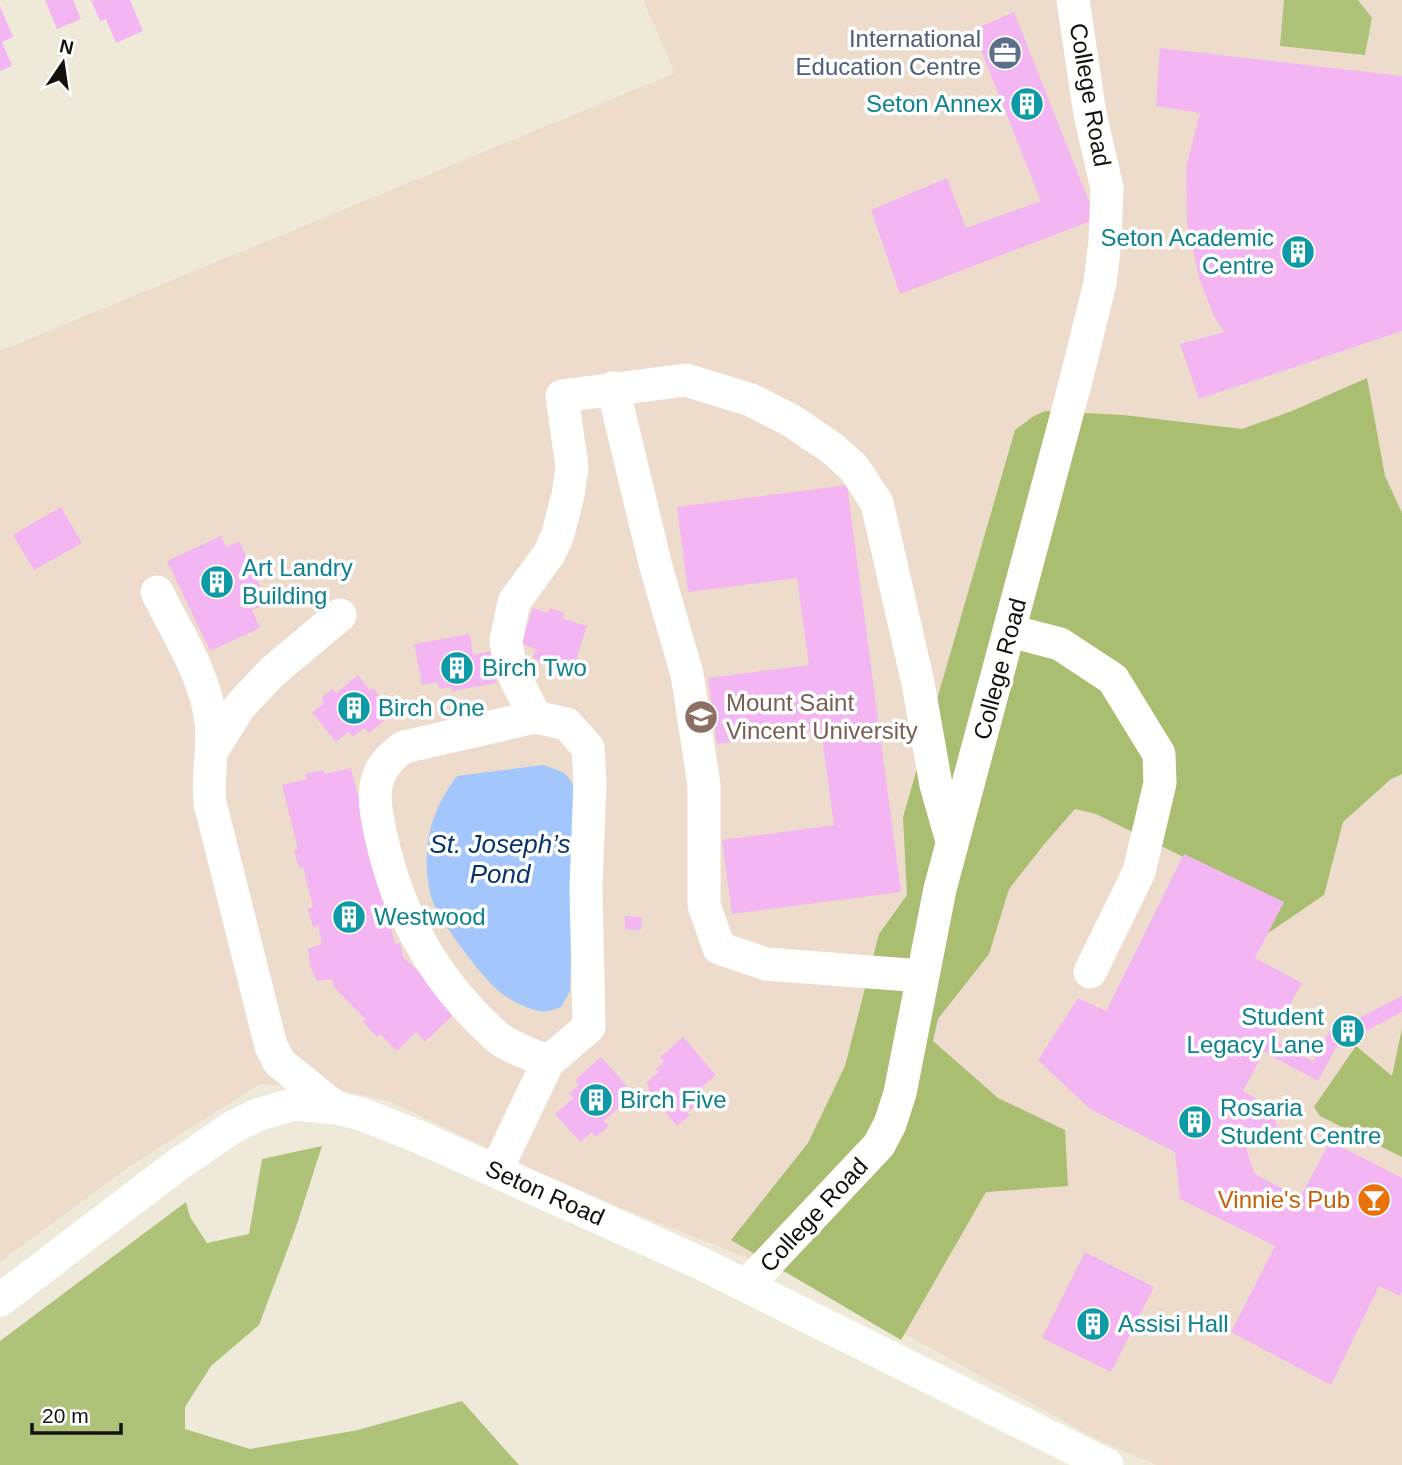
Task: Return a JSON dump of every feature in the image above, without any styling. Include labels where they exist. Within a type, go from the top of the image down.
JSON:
[{"type":"street","name":"College Road","points":[[747,1285],[879,1145],[890,1124],[900,1093],[952,841],[1096,301],[1105,241],[1107,188],[1090,114],[1073,0]]},
{"type":"street","points":[[535,717],[510,667],[506,641],[514,602],[549,554],[558,534],[568,495],[572,467],[562,396],[686,380],[751,400],[792,421],[833,449],[854,468],[877,503],[918,683],[936,785],[952,841]]},
{"type":"street","points":[[613,388],[656,567],[687,674],[704,785],[704,905],[719,948],[766,964],[922,976]]},
{"type":"street","points":[[157,592],[203,687],[211,720],[213,749],[208,780],[210,803],[271,1046],[279,1062],[336,1108]]},
{"type":"street","points":[[213,749],[248,697],[272,672],[340,615]]},
{"type":"street","points":[[1010,631],[1060,644],[1113,679],[1158,754],[1160,783],[1139,872],[1090,972]]},
{"type":"street","points":[[496,1171],[548,1062],[589,1027],[586,888],[590,781],[588,748],[567,724],[535,717],[404,747],[393,754],[381,768],[376,780],[376,801],[390,875],[404,914],[429,957],[460,1000],[498,1038],[548,1062]]},
{"type":"street","points":[[257,1115],[271,1090],[279,1062]]},
{"type":"street","name":"Seton Road","points":[[0,1300],[233,1127],[257,1115],[295,1104],[336,1108],[361,1114],[496,1171],[747,1285],[1107,1465]]},
{"type":"shaded area","name":"Mount Saint Vincent University","points":[[643,0],[1402,0],[1402,1465],[1156,1465],[1093,1437],[807,1281],[633,1213],[525,1166],[391,1102],[333,1088],[260,1084],[130,1166],[0,1262],[0,351],[675,73]]},
{"type":"green space","points":[[1284,0],[1358,0],[1372,18],[1365,55],[1280,46]]},
{"type":"green space","points":[[1367,378],[1385,476],[1402,513],[1402,774],[1391,779],[1343,822],[1324,895],[1268,933],[1215,941],[1206,868],[1096,814],[1075,809],[1009,889],[989,954],[938,1019],[933,1041],[998,1098],[1065,1130],[1068,1186],[986,1192],[901,1340],[731,1240],[808,1143],[845,1066],[879,934],[907,895],[903,817],[1015,430],[1045,411],[1123,415],[1242,429],[1292,411]]},
{"type":"green space","points":[[1402,1028],[1402,1157],[1320,1116],[1314,1107],[1356,1046],[1392,1076]]},
{"type":"green space","points":[[322,1146],[296,1227],[259,1325],[211,1366],[185,1407],[185,1429],[250,1449],[358,1430],[462,1401],[519,1465],[0,1465],[0,1341],[186,1202],[190,1217],[207,1243],[249,1234],[262,1159]]},
{"type":"water","name":"St. Joseph’s Pond","points":[[543,765],[567,775],[576,799],[570,991],[561,1007],[545,1012],[515,1002],[493,986],[449,931],[433,903],[427,877],[427,846],[434,817],[457,776]]},
{"type":"building","points":[[45,0],[73,0],[81,19],[57,29]]},
{"type":"building","points":[[91,0],[130,0],[143,31],[116,43],[106,19],[100,21]]},
{"type":"building","points":[[0,6],[13,37],[2,42],[12,66],[0,71]]},
{"type":"building","name":"Seton Annex","points":[[1014,12],[1096,219],[900,294],[871,210],[947,178],[966,228],[1041,201],[973,30]]},
{"type":"building","name":"Seton Academic Centre","points":[[1160,48],[1402,76],[1402,331],[1199,399],[1180,344],[1224,332],[1214,316],[1200,281],[1187,223],[1186,168],[1200,113],[1156,106]]},
{"type":"building","points":[[847,485],[901,892],[732,914],[722,840],[834,825],[821,730],[717,744],[708,678],[809,665],[797,578],[688,592],[677,507]]},
{"type":"building","points":[[61,507],[82,543],[34,570],[13,535]]},
{"type":"building","name":"Art Landry Building","points":[[221,536],[226,547],[239,541],[268,603],[252,610],[260,628],[210,651],[167,561]]},
{"type":"building","points":[[533,608],[548,613],[550,608],[564,613],[562,618],[587,626],[570,678],[545,670],[548,663],[533,658],[536,649],[521,644]]},
{"type":"building","name":"Birch Two","points":[[470,634],[473,655],[492,651],[497,683],[452,691],[451,687],[439,689],[438,682],[422,685],[414,644]]},
{"type":"building","name":"Birch One","points":[[358,675],[394,713],[369,733],[364,728],[353,737],[348,732],[336,742],[312,713],[324,703],[321,698],[332,689],[336,693]]},
{"type":"building","name":"Westwood","points":[[351,768],[395,944],[400,943],[403,957],[418,971],[421,969],[457,1011],[425,1042],[416,1032],[397,1051],[380,1034],[377,1037],[363,1022],[366,1020],[334,987],[332,979],[317,981],[310,966],[308,949],[322,944],[318,926],[313,927],[308,909],[313,907],[303,867],[299,868],[294,850],[298,849],[282,785],[307,779],[305,774],[323,770],[325,774]]},
{"type":"building","name":"Rosaria Student Centre","points":[[1184,854],[1284,902],[1255,958],[1302,983],[1271,1039],[1313,1061],[1338,1015],[1351,1022],[1402,996],[1402,1012],[1337,1046],[1318,1081],[1264,1052],[1243,1091],[1271,1107],[1280,1134],[1245,1146],[1255,1174],[1300,1198],[1330,1141],[1402,1178],[1402,1291],[1400,1296],[1379,1286],[1331,1385],[1231,1332],[1275,1246],[1180,1199],[1175,1152],[1090,1109],[1038,1060],[1078,998],[1106,1011]]},
{"type":"building","points":[[625,916],[642,917],[641,930],[625,929]]},
{"type":"building","points":[[683,1037],[716,1075],[693,1095],[699,1102],[687,1113],[690,1115],[677,1126],[647,1091],[650,1088],[646,1083],[659,1072],[656,1069],[664,1062],[660,1057]]},
{"type":"building","name":"Birch Five","points":[[601,1057],[627,1086],[617,1095],[624,1103],[604,1121],[609,1126],[596,1137],[592,1132],[580,1142],[555,1114],[573,1098],[569,1093],[579,1085],[575,1080]]},
{"type":"building","name":"Assisi Hall","points":[[1085,1252],[1154,1287],[1111,1372],[1042,1338]]},
{"type":"place","name":"International Education Centre","points":[[1005,53]]},
{"type":"place","name":"Seton Annex","points":[[1027,104]]},
{"type":"place","name":"Seton Academic Centre","points":[[1298,252]]},
{"type":"place","name":"Art Landry Building","points":[[217,582]]},
{"type":"place","name":"Birch Two","points":[[457,668]]},
{"type":"place","name":"Birch One","points":[[354,708]]},
{"type":"place","name":"Mount Saint Vincent University","points":[[701,717]]},
{"type":"place","name":"Westwood","points":[[349,917]]},
{"type":"place","name":"Student Legacy Lane","points":[[1348,1031]]},
{"type":"place","name":"Birch Five","points":[[596,1100]]},
{"type":"place","name":"Rosaria Student Centre","points":[[1195,1122]]},
{"type":"place","name":"Vinnie's Pub","points":[[1374,1200]]},
{"type":"place","name":"Assisi Hall","points":[[1093,1324]]}]
